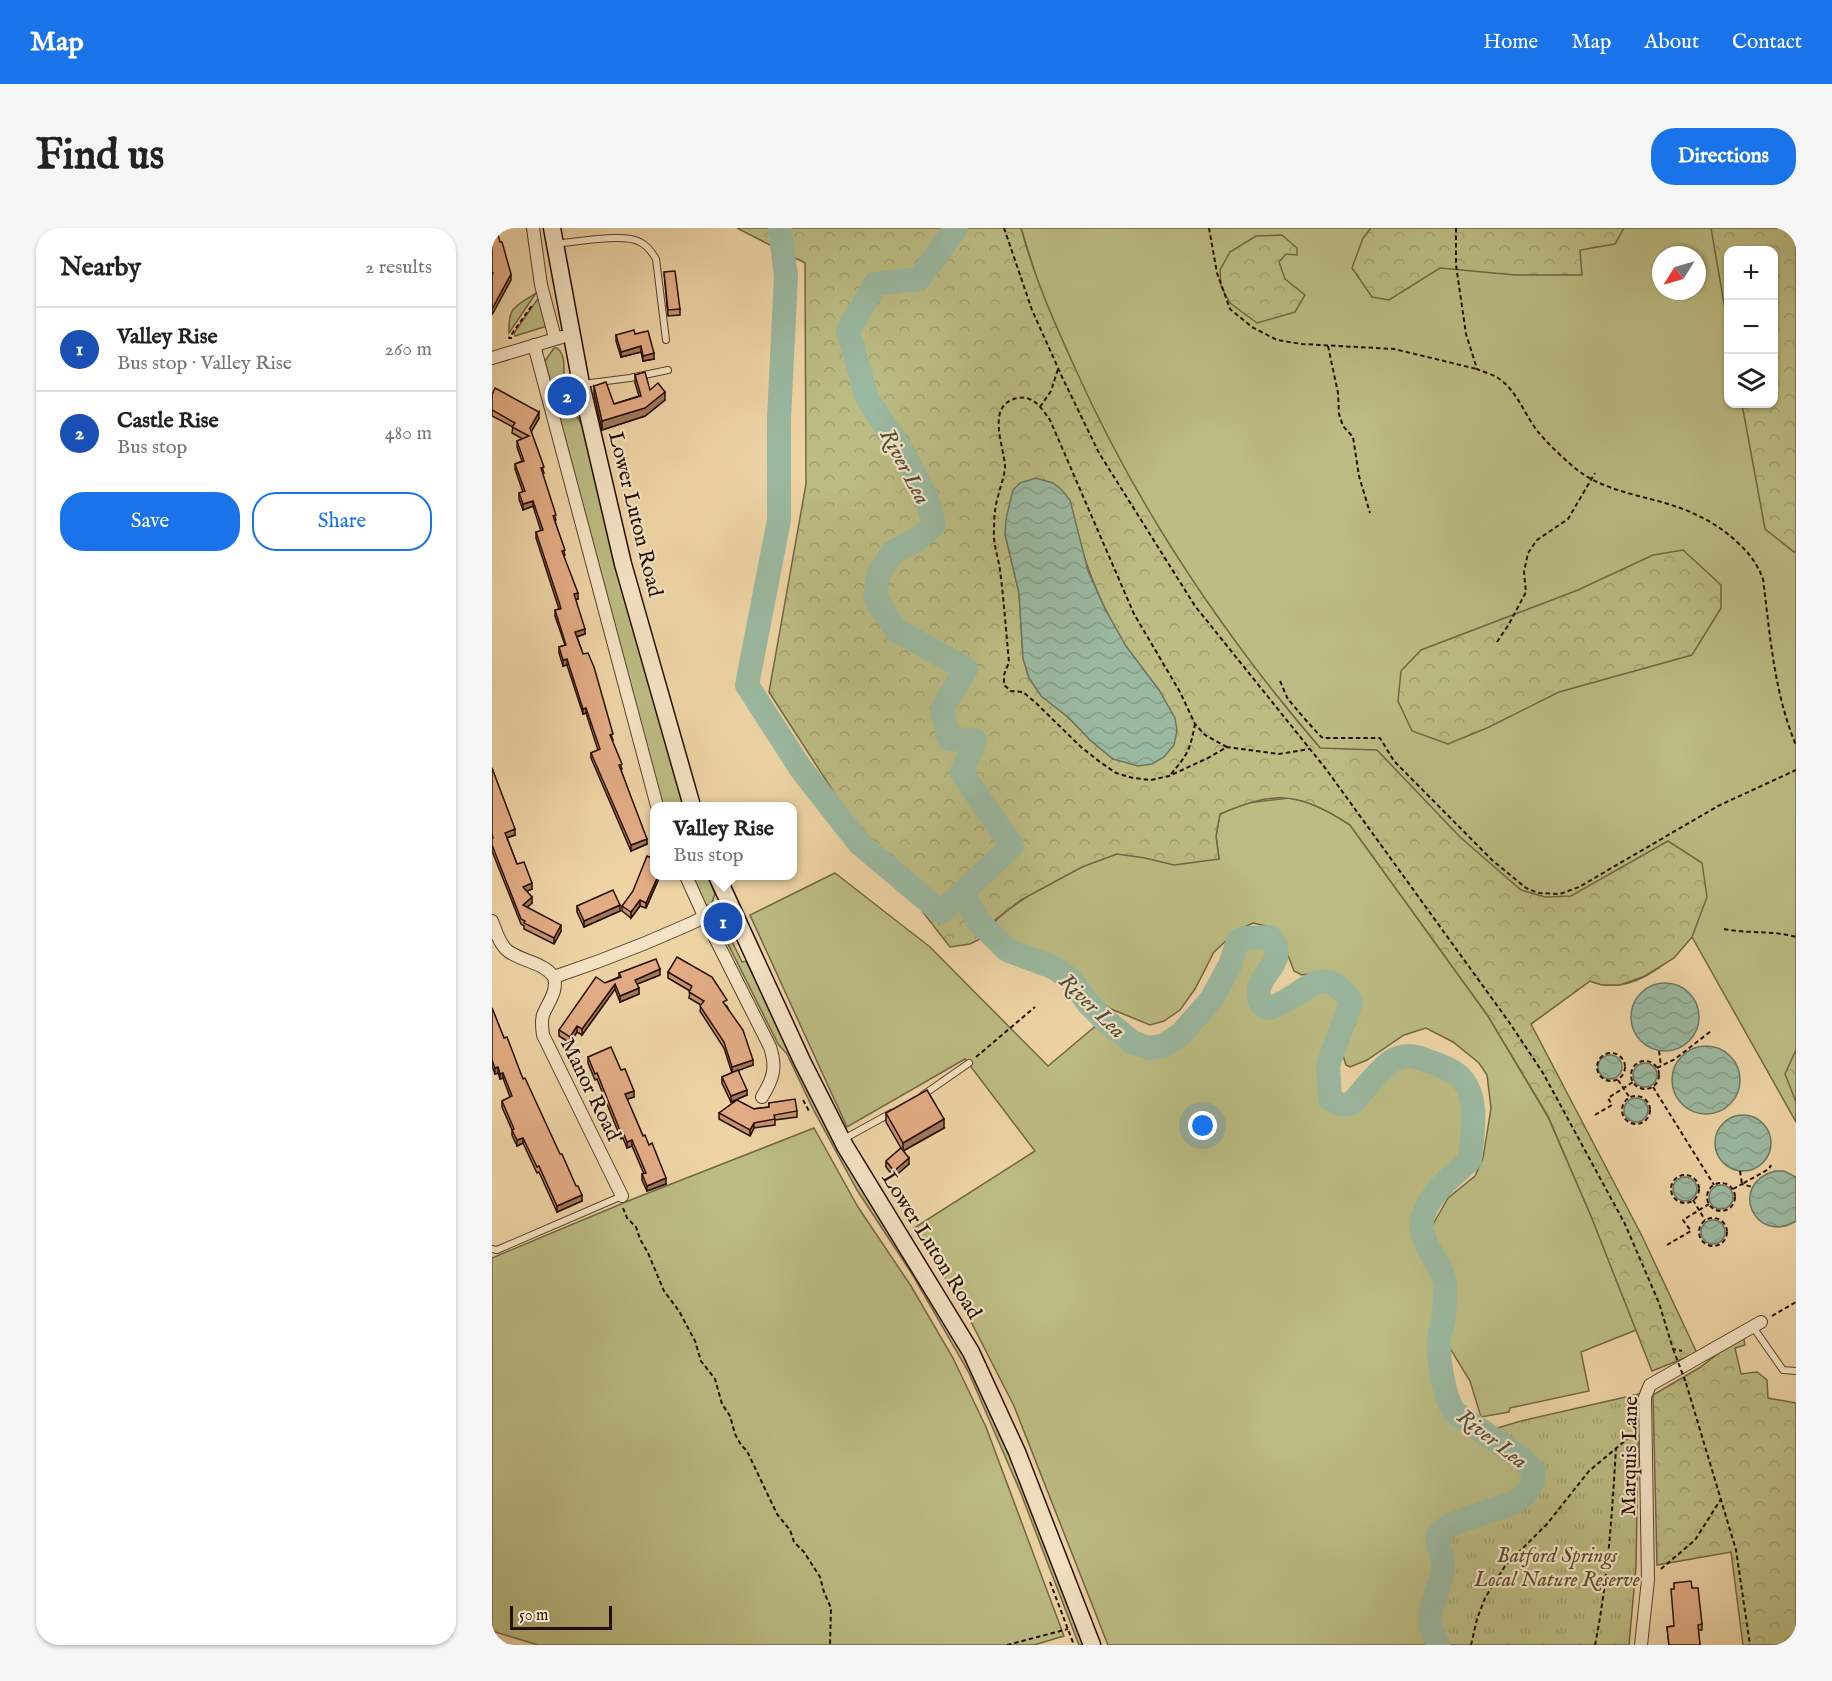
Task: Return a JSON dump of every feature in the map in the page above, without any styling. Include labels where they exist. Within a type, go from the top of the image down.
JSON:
[{"type":"main road","name":"Lower Luton Road","points":[[553,236],[581,384],[623,564],[691,802]]},
{"type":"main road","name":"Lower Luton Road","points":[[719,880],[802,1061],[842,1140],[971,1352],[1017,1452],[1092,1645]]},
{"type":"street","points":[[533,228],[544,295],[555,338]]},
{"type":"street","points":[[492,358],[572,334]]},
{"type":"street","points":[[534,345],[656,802]]},
{"type":"street","points":[[688,880],[770,1047],[774,1068],[772,1080],[762,1097]]},
{"type":"street","points":[[492,921],[501,942],[508,951],[545,968],[554,977],[705,918],[730,905]]},
{"type":"street","name":"Manor Road","points":[[554,977],[554,992],[542,1024],[543,1035],[621,1196]]},
{"type":"street","name":"Marquis Lane","points":[[1641,1645],[1648,1580],[1645,1397],[1650,1385],[1757,1324]]},
{"type":"lane","points":[[553,236],[626,238],[640,242],[651,250],[656,259],[666,340]]},
{"type":"lane","points":[[581,384],[630,378],[668,370]]},
{"type":"lane","points":[[920,1097],[969,1063]]},
{"type":"lane","points":[[842,1140],[900,1108]]},
{"type":"lane","points":[[492,1249],[497,1250],[621,1196]]},
{"type":"lane","points":[[1757,1324],[1783,1370],[1796,1371]]},
{"type":"path","points":[[1005,228],[1032,310],[1099,453],[1195,606],[1309,749],[1509,1022],[1543,1073],[1588,1153],[1629,1234],[1659,1303],[1686,1383],[1736,1550],[1750,1645]]},
{"type":"path","points":[[1209,228],[1217,273],[1230,309],[1252,327],[1277,340],[1394,349],[1477,369],[1498,378],[1508,387],[1538,432],[1581,473],[1632,495],[1666,503],[1697,515],[1723,529],[1758,564],[1778,682],[1796,745]]},
{"type":"path","points":[[1456,228],[1456,265],[1466,334],[1477,369]]},
{"type":"path","points":[[516,338],[509,338],[537,298],[544,295]]},
{"type":"path","points":[[1328,345],[1338,393],[1339,414],[1343,426],[1353,437],[1359,476],[1370,513]]},
{"type":"path","points":[[1040,406],[1051,391],[1058,368]]},
{"type":"path","points":[[1227,747],[1169,776],[1151,780],[1133,778],[1116,773],[1081,747],[1023,692],[1011,691],[1004,685],[1004,675],[1009,662],[993,529],[994,512],[1005,465],[998,422],[1002,409],[1009,401],[1020,397],[1032,399],[1050,420],[1124,594],[1180,692],[1195,724],[1205,735],[1227,747],[1279,754],[1309,749]]},
{"type":"path","points":[[1497,642],[1526,592],[1524,572],[1528,553],[1538,540],[1568,519],[1595,473]]},
{"type":"path","points":[[1280,681],[1288,698],[1317,735],[1323,738],[1380,738],[1394,761],[1492,860],[1526,888],[1539,893],[1560,894],[1579,887],[1718,806],[1796,770]]},
{"type":"path","points":[[1169,776],[1187,756],[1195,724]]},
{"type":"path","points":[[1724,929],[1745,933],[1781,933],[1796,937]]},
{"type":"path","points":[[969,1063],[1035,1007]]},
{"type":"path","points":[[1659,1067],[1685,1052],[1711,1031]]},
{"type":"path","points":[[1659,1051],[1659,1067],[1659,1077],[1653,1087],[1641,1089],[1633,1082],[1632,1070],[1637,1064],[1646,1061],[1659,1067]]},
{"type":"path","points":[[1611,1053],[1623,1059],[1623,1073],[1618,1079],[1606,1080],[1599,1074],[1596,1066],[1603,1055],[1611,1053]]},
{"type":"path","points":[[1618,1079],[1630,1098]]},
{"type":"path","points":[[1595,1115],[1612,1105],[1608,1098],[1633,1082]]},
{"type":"path","points":[[1653,1087],[1714,1185]]},
{"type":"path","points":[[1642,1097],[1648,1102],[1649,1116],[1642,1123],[1632,1124],[1625,1118],[1623,1105],[1630,1098],[1642,1097]]},
{"type":"path","points":[[802,1098],[812,1115]]},
{"type":"path","points":[[1733,1189],[1771,1165]]},
{"type":"path","points":[[1740,1171],[1742,1184]]},
{"type":"path","points":[[1686,1174],[1697,1181],[1699,1190],[1693,1200],[1681,1202],[1673,1197],[1672,1184],[1678,1177],[1686,1174]]},
{"type":"path","points":[[1726,1184],[1733,1189],[1735,1199],[1726,1210],[1717,1210],[1708,1204],[1707,1192],[1714,1185],[1726,1184]]},
{"type":"path","points":[[1742,1184],[1752,1187]]},
{"type":"path","points":[[621,1196],[624,1214],[636,1227],[664,1291],[679,1311],[695,1341],[700,1361],[715,1379],[722,1404],[730,1416],[735,1434],[747,1451],[777,1514],[820,1577],[831,1608],[830,1645]]},
{"type":"path","points":[[1693,1200],[1705,1220]]},
{"type":"path","points":[[1667,1245],[1690,1231],[1683,1220],[1708,1204]]},
{"type":"path","points":[[1718,1218],[1725,1224],[1727,1233],[1718,1245],[1709,1245],[1701,1239],[1700,1227],[1705,1220],[1718,1218]]},
{"type":"path","points":[[1757,1324],[1796,1302]]},
{"type":"path","points":[[1471,1645],[1485,1598],[1505,1566],[1547,1524],[1589,1471],[1616,1447],[1645,1427]]},
{"type":"path","points":[[1595,1645],[1611,1532],[1616,1447]]},
{"type":"path","points":[[1648,1580],[1695,1540],[1720,1499]]},
{"type":"path","points":[[1047,1574],[1074,1645]]},
{"type":"path","points":[[1007,1645],[1068,1629]]},
{"type":"path","points":[[492,1639],[509,1645]]},
{"type":"green space","points":[[737,228],[1021,228],[1038,282],[1075,368],[1099,419],[1154,519],[1215,613],[1320,748],[1377,750],[1460,837],[1521,890],[1545,897],[1571,896],[1668,841],[1702,863],[1707,897],[1692,937],[1674,958],[1645,976],[1620,985],[1602,985],[1590,981],[1531,1024],[1642,1236],[1697,1353],[1652,1371],[1591,1216],[1548,1116],[1488,1016],[1350,825],[1332,814],[1316,806],[1287,798],[1272,798],[1240,806],[1220,814],[1216,836],[1219,859],[1174,865],[1117,854],[1082,867],[1021,900],[995,920],[984,937],[970,944],[950,947],[853,822],[769,692],[806,484],[805,263]],"holes":[[[1005,534],[1078,537],[1092,579],[1110,619],[1129,651],[1159,690],[1113,759],[1054,706],[1029,678],[1023,658],[1019,593]]]},
{"type":"green space","points":[[1021,228],[1796,228],[1796,1122],[1692,937],[1671,958],[1647,976],[1619,985],[1605,985],[1590,981],[1531,1024],[1320,748],[1257,672],[1193,582],[1148,511],[1089,400],[1042,295]]},
{"type":"green space","points":[[1371,228],[1624,228],[1615,244],[1580,250],[1582,275],[1515,275],[1440,268],[1389,300],[1372,297],[1352,268],[1363,238]]},
{"type":"green space","points":[[1711,228],[1796,228],[1796,551],[1794,552],[1765,529],[1743,408],[1778,408],[1778,246],[1724,246],[1724,304]]},
{"type":"green space","points":[[1282,235],[1297,248],[1297,255],[1286,254],[1279,262],[1285,279],[1305,295],[1295,312],[1257,323],[1230,303],[1221,286],[1220,270],[1230,252],[1256,236]]},
{"type":"green space","points":[[536,293],[509,333],[510,317],[514,308]]},
{"type":"green space","points":[[537,300],[540,300],[547,326],[515,336],[514,333]]},
{"type":"green space","points":[[554,348],[561,352],[563,357],[564,401],[568,401],[585,430],[633,622],[682,802],[660,802],[658,798],[545,361]]},
{"type":"green space","points":[[1683,550],[1721,585],[1721,608],[1692,655],[1559,692],[1487,728],[1448,744],[1412,731],[1398,701],[1401,671],[1421,650],[1578,590],[1653,555]]},
{"type":"green space","points":[[1289,798],[1321,808],[1350,825],[1488,1016],[1548,1117],[1591,1216],[1636,1330],[1581,1352],[1589,1391],[1510,1408],[1509,1412],[1481,1417],[1470,1381],[1448,1345],[1454,1322],[1455,1282],[1452,1271],[1439,1249],[1432,1226],[1448,1198],[1475,1176],[1483,1158],[1491,1108],[1487,1075],[1479,1063],[1453,1042],[1426,1028],[1404,1035],[1367,1060],[1350,1067],[1346,1065],[1342,1052],[1355,1024],[1359,1007],[1353,990],[1339,976],[1320,972],[1302,975],[1294,971],[1284,938],[1275,928],[1253,923],[1238,930],[1214,952],[1195,989],[1180,1010],[1164,1021],[1150,1025],[1111,1009],[1089,993],[1078,978],[1058,963],[1016,950],[990,928],[998,918],[1029,896],[1069,873],[1104,857],[1120,854],[1142,857],[1219,859],[1216,836],[1220,814],[1246,803]]},
{"type":"green space","points":[[835,873],[930,947],[1048,1066],[1104,1019],[1124,1036],[1146,1047],[1158,1047],[1171,1041],[1195,1019],[1216,991],[1224,978],[1239,941],[1245,937],[1258,936],[1270,937],[1276,947],[1274,963],[1260,985],[1261,1004],[1269,1008],[1281,1004],[1321,982],[1331,983],[1341,989],[1351,1002],[1328,1065],[1330,1099],[1346,1105],[1352,1103],[1385,1066],[1394,1059],[1407,1056],[1440,1065],[1462,1079],[1468,1087],[1473,1107],[1470,1160],[1431,1200],[1423,1216],[1422,1225],[1426,1243],[1440,1268],[1445,1285],[1443,1322],[1439,1336],[1442,1378],[1454,1412],[1517,1455],[1534,1471],[1530,1488],[1517,1501],[1450,1525],[1437,1545],[1443,1559],[1442,1578],[1430,1617],[1438,1645],[1108,1645],[1014,1406],[965,1310],[914,1228],[1035,1151],[965,1059],[847,1127],[750,915]]},
{"type":"green space","points":[[693,880],[710,880],[715,894],[711,905],[704,905]]},
{"type":"green space","points":[[721,919],[742,962],[746,961],[828,1126],[962,1349],[1001,1430],[1084,1645],[1079,1645],[1020,1491],[969,1373],[912,1274],[857,1190],[813,1109],[787,1054],[778,1044],[719,926],[718,921]]},
{"type":"green space","points":[[1796,1050],[1796,1102],[1785,1074]]},
{"type":"green space","points":[[814,1128],[858,1207],[911,1286],[953,1358],[986,1427],[1064,1636],[1034,1645],[538,1645],[492,1631],[492,1258],[633,1199]]},
{"type":"green space","points":[[1743,1335],[1745,1345],[1735,1348],[1741,1374],[1757,1372],[1767,1380],[1768,1398],[1796,1403],[1796,1645],[1743,1645],[1731,1552],[1657,1565],[1653,1395],[1699,1368]]},
{"type":"green space","name":"Batford Springs Local Nature Reserve","points":[[1639,1394],[1636,1567],[1629,1645],[1438,1645],[1430,1618],[1443,1569],[1438,1535],[1450,1525],[1517,1501],[1528,1491],[1533,1480],[1534,1471],[1517,1455],[1484,1432],[1521,1421]]},
{"type":"water","points":[[1036,478],[1053,483],[1070,500],[1088,571],[1105,609],[1126,646],[1159,690],[1175,718],[1177,731],[1174,745],[1164,757],[1152,764],[1138,766],[1113,759],[1090,740],[1068,717],[1041,696],[1029,678],[1023,658],[1019,593],[1005,534],[1013,490],[1020,483]]},
{"type":"water","points":[[1665,983],[1678,986],[1689,993],[1696,1004],[1699,1017],[1696,1030],[1689,1041],[1678,1048],[1665,1051],[1652,1048],[1641,1041],[1634,1030],[1631,1017],[1634,1004],[1641,993],[1652,986]]},
{"type":"water","points":[[1706,1046],[1719,1049],[1730,1056],[1737,1067],[1740,1080],[1737,1093],[1730,1104],[1719,1111],[1706,1114],[1693,1111],[1682,1104],[1675,1093],[1672,1080],[1675,1067],[1682,1056],[1693,1049]]},
{"type":"water","points":[[1610,1055],[1615,1056],[1621,1062],[1621,1072],[1615,1078],[1610,1079],[1605,1078],[1599,1072],[1598,1067],[1599,1062],[1605,1056]]},
{"type":"water","points":[[1645,1063],[1650,1064],[1656,1070],[1656,1080],[1650,1086],[1645,1087],[1640,1086],[1634,1080],[1633,1075],[1634,1070],[1640,1064]]},
{"type":"water","points":[[1636,1098],[1641,1099],[1647,1105],[1647,1115],[1641,1121],[1636,1122],[1631,1121],[1625,1115],[1624,1110],[1625,1105],[1631,1099]]},
{"type":"water","points":[[1737,1115],[1749,1115],[1759,1119],[1767,1127],[1771,1143],[1767,1159],[1759,1167],[1749,1171],[1737,1171],[1727,1167],[1719,1159],[1715,1149],[1715,1137],[1719,1127],[1727,1119]]},
{"type":"water","points":[[1775,1171],[1784,1171],[1796,1177],[1796,1221],[1781,1227],[1769,1226],[1759,1220],[1752,1210],[1750,1199],[1752,1188],[1760,1178]]},
{"type":"water","points":[[1685,1177],[1690,1178],[1696,1184],[1696,1194],[1690,1200],[1685,1201],[1680,1200],[1674,1194],[1673,1189],[1674,1184],[1680,1178]]},
{"type":"water","points":[[1721,1185],[1726,1186],[1732,1192],[1732,1202],[1726,1208],[1721,1209],[1716,1208],[1710,1202],[1709,1197],[1710,1192],[1716,1186]]},
{"type":"water","points":[[1713,1220],[1718,1221],[1724,1227],[1724,1237],[1718,1243],[1713,1244],[1708,1243],[1702,1237],[1701,1232],[1702,1227],[1708,1221]]},
{"type":"building","points":[[492,228],[496,228],[500,242],[502,242],[511,274],[492,309],[493,273]]},
{"type":"building","points":[[675,271],[680,309],[668,310],[664,272]]},
{"type":"building","points":[[634,330],[635,334],[648,331],[654,353],[643,356],[641,346],[621,352],[616,335]]},
{"type":"building","points":[[645,372],[650,390],[658,383],[665,392],[645,408],[602,421],[594,386],[606,382],[614,404],[641,396],[635,375]]},
{"type":"building","points":[[495,388],[539,412],[530,428],[544,467],[541,468],[556,515],[553,516],[565,550],[562,551],[578,593],[574,594],[585,629],[575,632],[583,654],[588,653],[594,667],[613,734],[610,735],[622,764],[619,765],[647,839],[631,845],[591,753],[600,749],[586,708],[583,709],[567,659],[563,660],[559,647],[566,645],[555,610],[561,609],[536,532],[543,530],[533,501],[523,504],[519,493],[525,491],[515,464],[524,461],[517,441],[529,436],[512,427],[515,423],[492,410],[492,395]]},
{"type":"building","points":[[492,768],[515,829],[505,833],[517,864],[524,862],[532,883],[523,887],[532,897],[523,905],[561,925],[554,938],[524,923],[525,921],[521,919],[492,845]]},
{"type":"building","points":[[647,856],[650,857],[650,880],[656,880],[646,903],[640,900],[631,912],[622,906],[633,891]]},
{"type":"building","points":[[613,890],[620,905],[584,921],[577,906]]},
{"type":"building","points":[[677,957],[712,977],[727,1000],[723,1002],[743,1030],[753,1060],[732,1067],[724,1042],[700,1006],[704,1001],[689,992],[692,986],[668,972]]},
{"type":"building","points":[[656,959],[660,969],[635,980],[639,988],[620,996],[615,984],[582,1029],[577,1026],[570,1037],[559,1030],[596,977],[605,983],[621,977],[619,973]]},
{"type":"building","points":[[492,1008],[504,1038],[507,1037],[523,1079],[525,1078],[560,1154],[582,1195],[557,1206],[523,1138],[517,1140],[502,1101],[512,1096],[503,1073],[500,1074],[492,1060]]},
{"type":"building","points":[[611,1047],[621,1070],[625,1069],[634,1091],[625,1094],[643,1136],[645,1135],[649,1145],[652,1143],[666,1178],[647,1186],[642,1174],[646,1173],[632,1140],[627,1142],[623,1132],[621,1133],[597,1073],[595,1074],[588,1057]]},
{"type":"building","points":[[738,1070],[747,1090],[731,1096],[722,1077]]},
{"type":"building","points":[[927,1090],[944,1119],[903,1143],[886,1113]]},
{"type":"building","points":[[795,1099],[797,1111],[774,1115],[775,1119],[754,1123],[750,1130],[719,1113],[737,1100],[754,1109],[769,1107],[769,1103]]},
{"type":"building","points":[[901,1148],[909,1158],[894,1171],[886,1161]]},
{"type":"building","points":[[1691,1581],[1692,1588],[1698,1588],[1702,1624],[1698,1625],[1700,1645],[1669,1645],[1667,1627],[1674,1626],[1671,1589],[1674,1589],[1674,1583]]},
{"type":"waterway","points":[[780,228],[786,276],[779,418],[779,520],[747,685],[801,769],[859,843],[941,912],[963,892]]},
{"type":"waterway","name":"River Lea","points":[[956,228],[919,279],[875,284],[848,331],[867,398],[904,454],[927,499],[934,525],[918,539],[893,552],[879,573],[875,598],[896,630],[966,669],[942,709],[949,739],[975,740],[962,773],[1012,846],[963,892],[978,921],[1007,950],[1055,968],[1071,980],[1088,1003],[1104,1019],[1132,1042],[1149,1048],[1163,1046],[1181,1034],[1211,1000],[1230,965],[1238,941],[1244,938],[1270,937],[1276,947],[1276,956],[1260,985],[1261,1004],[1269,1008],[1280,1004],[1311,985],[1321,982],[1331,983],[1341,989],[1351,1002],[1328,1065],[1330,1099],[1346,1105],[1352,1103],[1390,1062],[1407,1056],[1421,1058],[1454,1072],[1468,1087],[1473,1107],[1470,1160],[1436,1192],[1426,1208],[1422,1225],[1426,1243],[1440,1268],[1445,1285],[1443,1322],[1439,1336],[1442,1378],[1454,1412],[1517,1455],[1534,1471],[1534,1476],[1530,1488],[1517,1501],[1450,1525],[1438,1535],[1443,1569],[1430,1618],[1438,1645]]},
{"type":"place","name":"Castle Rise","points":[[567,396]]},
{"type":"place","name":"Valley Rise","points":[[723,922]]}]
